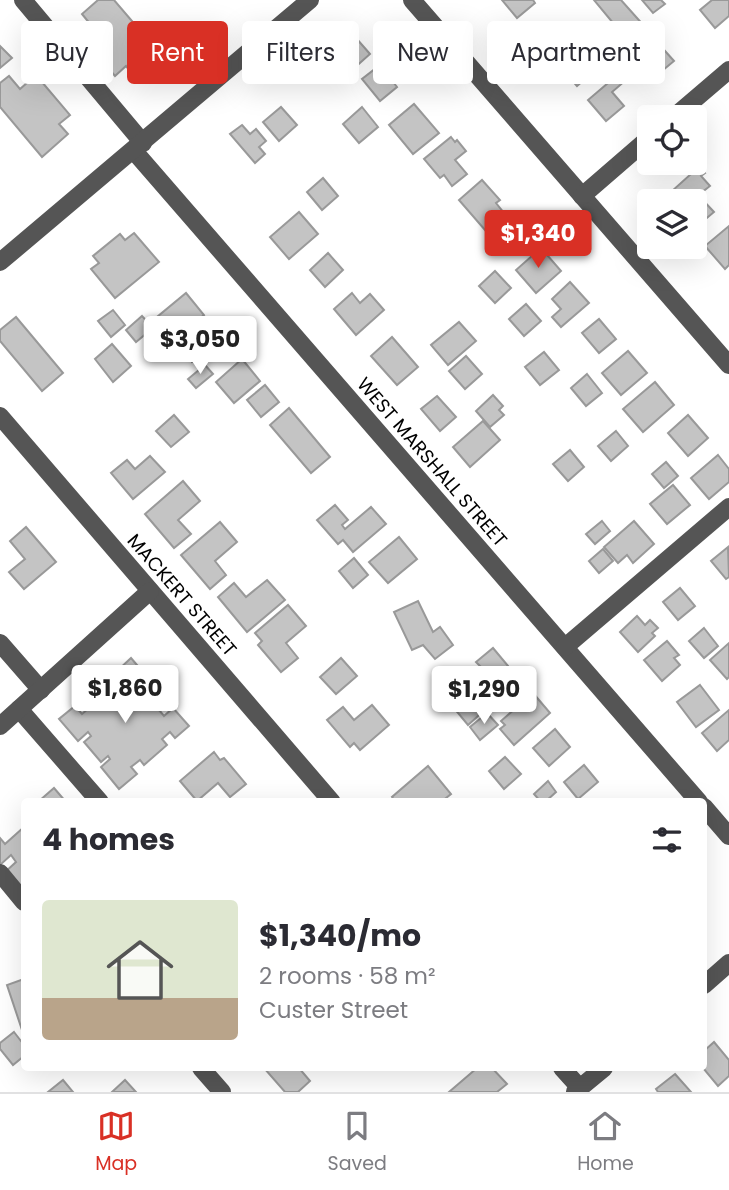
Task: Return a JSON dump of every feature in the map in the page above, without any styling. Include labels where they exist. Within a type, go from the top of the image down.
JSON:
[{"type":"street","name":"WEST MARSHALL STREET","points":[[23,0],[138,147],[696,798]]},
{"type":"street","points":[[0,262],[310,0]]},
{"type":"street","points":[[412,0],[729,365]]},
{"type":"street","points":[[688,105],[729,69]]},
{"type":"street","points":[[582,196],[637,148]]},
{"type":"street","name":"MACKERT STREET","points":[[0,416],[329,798]]},
{"type":"street","points":[[565,647],[729,507]]},
{"type":"street","points":[[0,726],[150,591]]},
{"type":"street","points":[[0,643],[41,690]]},
{"type":"street","points":[[19,709],[97,798]]},
{"type":"street","points":[[707,810],[729,836]]},
{"type":"street","points":[[0,873],[21,898]]},
{"type":"street","points":[[707,982],[729,963]]},
{"type":"street","points":[[204,1071],[222,1092]]},
{"type":"street","points":[[564,1071],[578,1090],[600,1071]]},
{"type":"building","points":[[98,0],[114,0],[132,21],[127,21],[127,67],[115,76],[113,21],[88,21],[82,14]]},
{"type":"building","points":[[502,0],[533,0],[535,3],[517,18]]},
{"type":"building","points":[[594,0],[621,0],[640,21],[611,21]]},
{"type":"building","points":[[642,0],[661,0],[665,4],[653,13]]},
{"type":"building","points":[[712,0],[729,0],[729,16],[715,28],[700,10]]},
{"type":"building","points":[[359,41],[370,54],[359,64]]},
{"type":"building","points":[[0,46],[12,58],[0,68]]},
{"type":"building","points":[[665,51],[674,61],[665,68]]},
{"type":"building","points":[[373,70],[373,84],[395,84],[397,87],[380,101],[362,79]]},
{"type":"building","points":[[9,76],[20,89],[26,84],[44,84],[70,115],[59,124],[68,134],[42,157],[0,107],[0,83]]},
{"type":"building","points":[[607,84],[621,84],[612,92],[624,106],[606,121],[588,100]]},
{"type":"building","points":[[414,104],[439,133],[413,154],[389,125]]},
{"type":"building","points":[[281,107],[297,125],[279,141],[263,122]]},
{"type":"building","points":[[362,107],[378,127],[359,143],[343,124]]},
{"type":"building","points":[[242,125],[250,134],[256,129],[266,141],[259,147],[265,154],[255,163],[230,134]]},
{"type":"building","points":[[451,137],[466,151],[455,160],[467,174],[452,186],[444,175],[440,178],[424,159]]},
{"type":"building","points":[[690,175],[702,175],[710,186],[706,189],[674,189]]},
{"type":"building","points":[[323,178],[338,196],[322,210],[307,192]]},
{"type":"building","points":[[482,180],[500,200],[496,203],[504,213],[502,215],[518,232],[501,247],[491,236],[496,231],[490,225],[485,230],[459,200]]},
{"type":"building","points":[[707,205],[714,212],[707,218]]},
{"type":"building","points":[[299,212],[318,234],[289,259],[270,237]]},
{"type":"building","points":[[729,226],[729,265],[725,269],[707,248],[707,244]]},
{"type":"building","points":[[134,233],[159,262],[115,298],[91,269],[99,263],[93,256],[120,234],[125,240]]},
{"type":"building","points":[[541,248],[561,271],[536,293],[516,270]]},
{"type":"building","points":[[328,253],[343,270],[325,287],[310,270]]},
{"type":"building","points":[[495,271],[511,288],[495,303],[479,286]]},
{"type":"building","points":[[570,282],[589,303],[561,327],[552,317],[561,309],[552,299]]},
{"type":"building","points":[[186,293],[204,315],[175,339],[157,317]]},
{"type":"building","points":[[352,293],[360,303],[370,294],[384,310],[356,335],[334,309]]},
{"type":"building","points":[[526,304],[541,321],[524,336],[509,319]]},
{"type":"building","points":[[113,310],[125,325],[111,337],[98,321]]},
{"type":"building","points":[[142,316],[153,328],[136,342],[126,330]]},
{"type":"building","points":[[16,317],[63,373],[42,391],[0,341],[0,330]]},
{"type":"building","points":[[599,319],[616,339],[599,353],[582,333]]},
{"type":"building","points":[[459,322],[476,341],[448,365],[431,345]]},
{"type":"building","points":[[201,329],[220,351],[203,364],[198,358],[192,362],[180,347]]},
{"type":"building","points":[[392,337],[418,367],[397,385],[371,356]]},
{"type":"building","points":[[112,344],[131,366],[113,382],[95,359]]},
{"type":"building","points":[[628,351],[647,373],[621,395],[602,373]]},
{"type":"building","points":[[544,352],[559,370],[540,385],[525,367]]},
{"type":"building","points":[[466,356],[482,374],[465,389],[449,371]]},
{"type":"building","points":[[242,359],[260,381],[234,403],[216,382]]},
{"type":"building","points":[[205,365],[213,374],[196,388],[188,379]]},
{"type":"building","points":[[587,374],[602,393],[586,406],[571,388]]},
{"type":"building","points":[[655,382],[674,405],[643,432],[623,409]]},
{"type":"building","points":[[265,385],[279,402],[261,417],[247,400]]},
{"type":"building","points":[[493,395],[503,406],[499,410],[504,415],[490,427],[476,411]]},
{"type":"building","points":[[437,396],[456,417],[440,431],[421,409]]},
{"type":"building","points":[[289,408],[330,457],[311,473],[270,425]]},
{"type":"building","points":[[174,415],[189,432],[171,447],[156,431]]},
{"type":"building","points":[[688,415],[708,438],[688,456],[668,433]]},
{"type":"building","points":[[483,421],[500,440],[470,467],[453,447]]},
{"type":"building","points":[[616,431],[628,446],[611,461],[598,446]]},
{"type":"building","points":[[570,450],[584,467],[568,481],[553,464]]},
{"type":"building","points":[[718,455],[729,469],[729,482],[709,499],[691,478]]},
{"type":"building","points":[[150,456],[165,472],[133,499],[111,473],[127,460],[135,469]]},
{"type":"building","points":[[666,462],[678,476],[664,488],[652,474]]},
{"type":"building","points":[[183,481],[200,501],[178,520],[191,534],[174,548],[145,514]]},
{"type":"building","points":[[673,485],[690,505],[667,524],[650,504]]},
{"type":"building","points":[[335,505],[348,520],[342,525],[345,529],[371,507],[386,524],[353,552],[343,540],[338,544],[317,520]]},
{"type":"building","points":[[602,521],[610,531],[595,544],[586,534]]},
{"type":"building","points":[[634,521],[654,544],[633,563],[627,555],[618,563],[604,547]]},
{"type":"building","points":[[220,522],[237,542],[215,561],[226,575],[210,589],[181,555]]},
{"type":"building","points":[[26,527],[56,562],[24,589],[9,572],[25,559],[10,541]]},
{"type":"building","points":[[399,537],[417,559],[388,583],[369,562]]},
{"type":"building","points":[[728,547],[729,577],[726,579],[711,561]]},
{"type":"building","points":[[603,549],[613,561],[599,573],[589,561]]},
{"type":"building","points":[[354,558],[368,575],[353,588],[339,571]]},
{"type":"building","points":[[267,580],[285,600],[247,632],[218,597],[234,583],[246,597]]},
{"type":"building","points":[[680,588],[695,606],[678,620],[663,602]]},
{"type":"building","points":[[418,601],[433,632],[440,627],[453,645],[435,659],[423,645],[412,650],[394,612]]},
{"type":"building","points":[[288,605],[306,626],[286,643],[298,658],[281,672],[258,645],[262,641],[255,633]]},
{"type":"building","points":[[637,616],[645,625],[650,620],[658,628],[652,633],[655,636],[638,652],[620,632]]},
{"type":"building","points":[[704,628],[718,646],[704,658],[689,641]]},
{"type":"building","points":[[667,641],[679,655],[674,658],[680,665],[662,681],[644,660]]},
{"type":"building","points":[[729,643],[729,677],[727,679],[710,660]]},
{"type":"building","points":[[493,648],[513,672],[482,698],[465,678],[480,666],[476,662]]},
{"type":"building","points":[[131,658],[148,678],[139,686],[143,691],[150,684],[167,703],[159,710],[164,716],[173,708],[189,726],[175,738],[170,732],[162,739],[167,745],[144,765],[140,760],[131,767],[137,774],[119,789],[101,767],[110,759],[108,756],[101,762],[84,742],[91,736],[88,732],[78,741],[59,719],[75,706],[82,714],[123,678],[117,671]]},
{"type":"building","points":[[341,658],[357,676],[336,694],[320,677]]},
{"type":"building","points":[[700,685],[719,710],[696,727],[677,702]]},
{"type":"building","points":[[471,692],[486,709],[468,725],[453,707]]},
{"type":"building","points":[[533,693],[550,713],[514,745],[500,729],[505,725],[501,721]]},
{"type":"building","points":[[372,705],[389,725],[360,750],[354,743],[350,747],[327,720],[343,707],[354,720]]},
{"type":"building","points":[[729,710],[729,740],[717,751],[702,733]]},
{"type":"building","points":[[487,713],[498,725],[480,740],[470,727]]},
{"type":"building","points":[[555,729],[570,747],[549,766],[533,748]]},
{"type":"building","points":[[214,752],[220,760],[224,758],[246,784],[230,797],[218,783],[200,798],[194,798],[180,781]]},
{"type":"building","points":[[505,757],[521,774],[504,789],[489,771]]},
{"type":"building","points":[[584,765],[598,782],[577,798],[564,782]]},
{"type":"building","points":[[428,766],[451,794],[446,798],[392,797]]},
{"type":"building","points":[[548,781],[556,792],[549,798],[538,798],[534,794]]},
{"type":"building","points":[[54,788],[63,798],[42,798]]},
{"type":"building","points":[[21,830],[21,891],[4,873],[16,862],[11,855],[0,865],[0,838],[5,844]]},
{"type":"building","points":[[21,980],[21,1027],[7,985]]},
{"type":"building","points":[[14,1032],[21,1041],[21,1058],[13,1065],[0,1049],[0,1043]]},
{"type":"building","points":[[714,1042],[729,1060],[729,1076],[718,1086],[706,1071],[707,1048]]},
{"type":"building","points":[[267,1071],[302,1071],[310,1081],[298,1092],[285,1092]]},
{"type":"building","points":[[474,1071],[495,1071],[507,1084],[497,1092],[449,1092]]},
{"type":"building","points":[[675,1074],[691,1092],[658,1092],[656,1089]]},
{"type":"building","points":[[63,1080],[73,1092],[48,1092]]},
{"type":"building","points":[[125,1080],[136,1092],[112,1092]]}]
